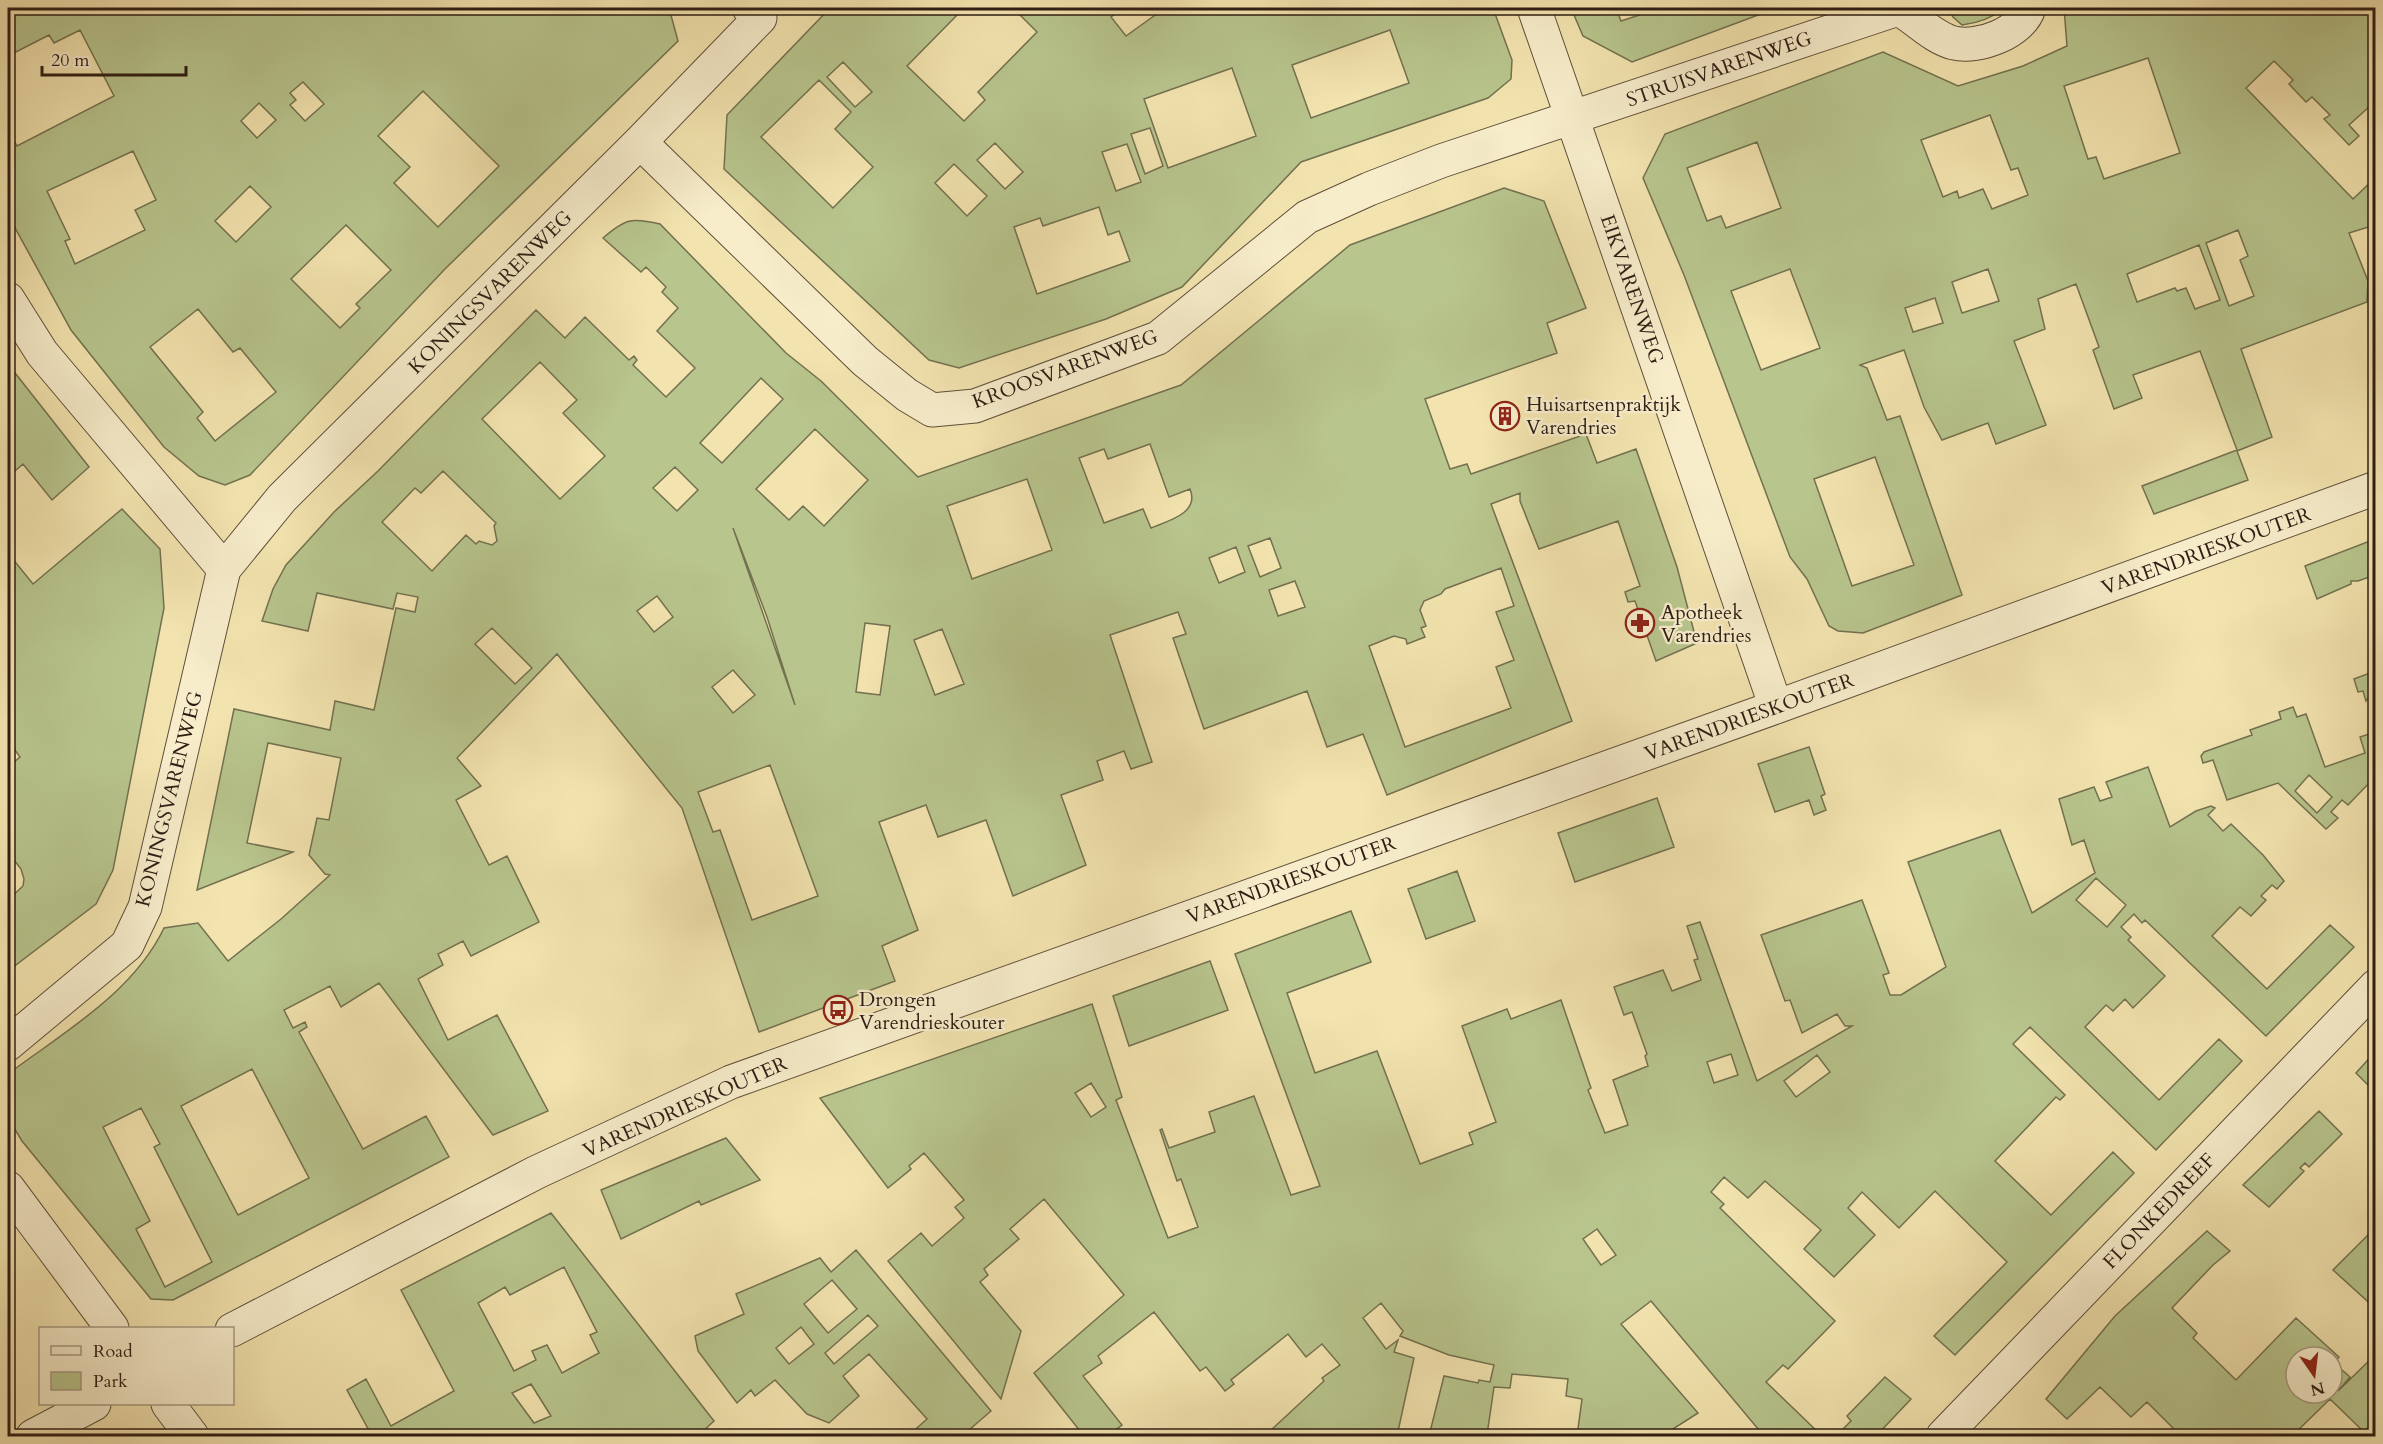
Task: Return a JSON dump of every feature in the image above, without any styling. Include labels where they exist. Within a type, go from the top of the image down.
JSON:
[{"type":"street","name":"EIKVARENWEG","points":[[1534,8],[1776,707]]},
{"type":"street","name":"STRUISVARENWEG","points":[[1574,119],[1900,8],[1953,43],[1970,45],[2003,34],[2022,23],[2029,8]]},
{"type":"street","name":"KONINGSVARENWEG","points":[[8,1044],[127,945],[145,907],[224,569],[282,498],[640,142],[760,11]]},
{"type":"street","name":"KROOSVARENWEG","points":[[640,142],[865,361],[907,395],[932,410],[975,406],[1158,338],[1307,217],[1369,189],[1441,161],[1574,119]]},
{"type":"street","points":[[8,300],[42,353],[224,569]]},
{"type":"street","name":"VARENDRIESKOUTER","points":[[234,1329],[537,1172],[731,1082],[1776,707],[2376,488]]},
{"type":"street","name":"FLONKEDREEF","points":[[1943,1437],[2376,986]]},
{"type":"street","points":[[8,1188],[111,1327]]},
{"type":"street","points":[[33,1437],[92,1405]]},
{"type":"street","points":[[169,1405],[192,1437]]},
{"type":"green space","points":[[8,8],[669,8],[678,41],[445,269],[250,475],[225,485],[199,476],[164,447],[71,330],[8,215],[8,129],[17,146],[114,96],[80,30],[54,43],[49,35],[8,56]],"holes":[[[303,82],[324,104],[305,121],[290,105],[296,100],[290,93]],[[423,91],[499,166],[438,227],[394,183],[410,167],[378,136]],[[259,103],[276,120],[257,138],[241,121]],[[133,151],[156,200],[135,210],[145,230],[75,264],[65,241],[70,239],[47,191]],[[250,186],[271,207],[236,242],[215,221]],[[346,225],[391,270],[356,304],[360,308],[340,328],[291,279]],[[198,309],[233,352],[240,348],[276,392],[215,441],[197,418],[203,412],[150,347]]]},
{"type":"green space","points":[[830,8],[964,8],[907,66],[964,121],[985,100],[978,92],[1037,32],[1013,8],[1124,8],[1111,17],[1126,36],[1165,8],[1493,8],[1512,60],[1511,79],[1488,98],[1301,162],[1182,287],[1106,319],[959,368],[929,360],[724,169],[727,115]],"holes":[[[1390,30],[1409,83],[1311,118],[1292,65]],[[843,62],[872,92],[855,107],[827,77]],[[1232,68],[1256,136],[1168,168],[1144,99]],[[819,80],[851,112],[835,129],[873,167],[833,208],[761,137]],[[1150,128],[1163,166],[1145,174],[1131,134]],[[995,143],[1023,172],[1005,189],[977,160]],[[1127,144],[1141,182],[1116,191],[1102,152]],[[954,164],[987,196],[967,216],[935,183]],[[1099,207],[1108,235],[1119,231],[1130,261],[1037,294],[1014,227],[1040,218],[1043,226]]]},
{"type":"green space","points":[[1571,8],[1616,8],[1621,21],[1661,8],[1777,8],[1632,62],[1583,36]]},
{"type":"green space","points":[[1948,8],[2005,8],[1985,20],[1962,25],[1953,17]]},
{"type":"green space","points":[[2064,8],[2375,8],[2375,107],[2370,106],[2349,125],[2359,136],[2349,145],[2324,119],[2330,115],[2312,97],[2306,102],[2289,84],[2293,80],[2274,61],[2246,88],[2353,199],[2373,180],[2375,183],[2375,225],[2349,233],[2368,281],[2367,302],[2241,349],[2272,437],[2237,451],[2248,480],[2154,514],[2142,486],[2237,450],[2200,351],[2133,375],[2142,398],[2114,409],[2093,350],[2099,347],[2076,284],[2038,299],[2045,329],[2014,341],[2046,425],[1996,444],[1988,423],[1942,440],[1924,407],[1904,350],[1860,365],[1867,368],[1887,420],[1900,416],[1962,595],[1863,633],[1838,631],[1829,626],[1807,579],[1790,557],[1684,275],[1643,178],[1665,134],[1883,52],[1958,86],[2023,66],[2067,46]],"holes":[[[2148,58],[2180,153],[2104,179],[2096,157],[2088,159],[2064,86]],[[1990,115],[2011,170],[2018,168],[2028,195],[1992,209],[1983,189],[1959,198],[1957,191],[1943,197],[1921,140]],[[1757,142],[1781,208],[1726,228],[1721,216],[1707,221],[1687,168]],[[2238,230],[2248,256],[2240,260],[2254,296],[2229,306],[2206,243]],[[2199,245],[2220,300],[2195,309],[2186,288],[2177,291],[2175,288],[2137,302],[2127,274]],[[1790,269],[1820,348],[1761,370],[1731,291]],[[1988,269],[1999,301],[1962,313],[1952,282]],[[1935,298],[1943,323],[1913,332],[1905,308]],[[1875,457],[1914,565],[1852,586],[1814,479]]]},
{"type":"green space","points":[[1504,188],[1544,201],[1586,308],[1547,323],[1557,353],[1425,399],[1450,469],[1467,464],[1471,474],[1586,434],[1597,463],[1636,449],[1677,567],[1697,643],[1656,661],[1635,601],[1628,602],[1625,592],[1640,586],[1618,521],[1539,549],[1520,501],[1520,493],[1491,504],[1572,721],[1387,795],[1363,734],[1327,747],[1307,691],[1204,729],[1173,638],[1186,634],[1178,612],[1110,635],[1152,762],[1131,769],[1124,751],[1097,761],[1103,780],[1061,795],[1086,865],[1013,896],[986,820],[938,837],[926,805],[879,822],[918,930],[882,946],[895,981],[759,1032],[682,808],[557,654],[457,758],[481,786],[456,800],[489,865],[507,856],[539,922],[471,956],[463,941],[438,954],[443,965],[418,979],[448,1040],[497,1015],[548,1111],[493,1135],[379,983],[341,1007],[330,986],[284,1010],[293,1028],[305,1022],[307,1027],[299,1032],[363,1149],[426,1116],[449,1157],[173,1300],[151,1299],[22,1141],[8,1118],[8,1074],[116,992],[151,951],[164,928],[198,923],[228,961],[281,919],[330,875],[325,874],[309,855],[317,818],[329,820],[341,758],[268,743],[247,843],[293,852],[197,890],[234,709],[330,730],[335,701],[374,710],[396,608],[415,612],[418,597],[397,593],[393,609],[317,593],[308,631],[262,621],[273,589],[286,565],[334,512],[378,471],[536,310],[565,338],[585,317],[629,360],[634,356],[637,360],[633,365],[666,397],[695,368],[657,331],[678,308],[662,292],[666,287],[646,267],[641,272],[603,238],[617,227],[635,220],[660,224],[786,353],[821,381],[918,477],[1181,385],[1350,245]],"holes":[[[540,362],[577,400],[563,413],[605,456],[560,499],[482,419]],[[761,378],[783,399],[722,463],[700,443]],[[815,429],[868,480],[824,526],[803,506],[789,520],[756,489]],[[1150,444],[1169,497],[1190,489],[1191,504],[1181,515],[1151,528],[1143,509],[1104,523],[1079,458],[1104,449],[1108,459]],[[675,467],[698,490],[677,511],[653,488]],[[443,471],[496,523],[494,526],[497,541],[492,545],[479,541],[476,544],[466,535],[432,571],[382,522],[415,488],[421,493]],[[1027,479],[1052,550],[972,579],[947,506]],[[733,528],[767,617],[795,705]],[[1270,538],[1281,568],[1260,577],[1248,546]],[[1236,547],[1245,572],[1219,583],[1209,558]],[[1501,568],[1514,606],[1496,612],[1514,660],[1496,667],[1511,708],[1405,747],[1369,646],[1394,636],[1406,639],[1407,644],[1425,637],[1421,628],[1426,626],[1420,610],[1424,601],[1441,594],[1445,589]],[[1295,581],[1305,607],[1278,616],[1269,590]],[[657,596],[673,617],[654,632],[637,611]],[[865,623],[890,626],[880,695],[856,692]],[[492,628],[532,668],[515,684],[475,644]],[[942,629],[964,684],[935,695],[914,640]],[[733,670],[755,695],[733,713],[712,687]],[[770,765],[818,896],[752,920],[720,830],[713,832],[698,792]],[[252,1069],[309,1178],[238,1215],[181,1106]],[[141,1108],[160,1144],[154,1147],[212,1262],[165,1287],[136,1229],[150,1221],[103,1127]]]},
{"type":"green space","points":[[8,364],[89,467],[52,500],[23,464],[8,477]]},
{"type":"green space","points":[[122,509],[160,549],[164,608],[113,870],[96,904],[8,971],[8,900],[23,886],[24,879],[21,869],[8,852],[8,767],[20,757],[8,740],[8,553],[33,584]]},
{"type":"green space","points":[[2375,539],[2375,575],[2351,581],[2351,584],[2317,599],[2305,566]]},
{"type":"green space","points":[[2375,671],[2375,688],[2366,701],[2363,691],[2358,692],[2354,679]]},
{"type":"green space","points":[[2293,707],[2297,717],[2306,714],[2325,767],[2365,753],[2360,737],[2375,732],[2375,777],[2348,805],[2342,800],[2331,812],[2338,818],[2326,829],[2278,783],[2227,800],[2213,760],[2203,763],[2201,756],[2204,752],[2252,735],[2250,730],[2281,719],[2279,712]],"holes":[[[2309,775],[2332,797],[2317,813],[2295,791]]]},
{"type":"green space","points":[[1809,747],[1825,794],[1821,796],[1826,810],[1814,815],[1809,800],[1775,812],[1758,764]]},
{"type":"green space","points":[[2148,767],[2170,827],[2196,811],[2211,806],[2215,808],[2208,815],[2223,831],[2231,824],[2263,855],[2284,881],[2277,889],[2272,885],[2261,896],[2266,900],[2251,916],[2240,907],[2212,936],[2267,989],[2330,925],[2354,947],[2266,1036],[2145,920],[2142,923],[2134,914],[2121,927],[2131,937],[2128,940],[2165,976],[2133,1008],[2125,999],[2113,1011],[2106,1005],[2085,1027],[2159,1100],[2219,1039],[2242,1061],[2156,1150],[2030,1027],[2013,1044],[2065,1095],[2060,1100],[2056,1097],[1995,1161],[2051,1215],[2113,1152],[2134,1173],[1955,1355],[1934,1336],[2007,1262],[1935,1191],[1899,1228],[1862,1192],[1848,1208],[1875,1235],[1834,1277],[1804,1249],[1821,1230],[1765,1181],[1748,1198],[1724,1177],[1711,1192],[1724,1204],[1720,1208],[1835,1321],[1788,1369],[1783,1365],[1766,1382],[1822,1436],[1764,1436],[1651,1301],[1621,1324],[1698,1413],[1662,1436],[1577,1436],[1582,1399],[1566,1396],[1568,1379],[1512,1374],[1510,1388],[1494,1387],[1487,1435],[1497,1436],[1429,1436],[1444,1376],[1478,1383],[1479,1380],[1490,1382],[1494,1365],[1449,1355],[1400,1336],[1403,1331],[1381,1303],[1363,1318],[1386,1349],[1398,1340],[1394,1352],[1414,1358],[1397,1436],[1267,1436],[1324,1381],[1322,1378],[1340,1365],[1322,1344],[1306,1357],[1288,1334],[1231,1380],[1234,1384],[1225,1391],[1206,1367],[1200,1371],[1154,1312],[1098,1356],[1102,1363],[1083,1376],[1122,1425],[1107,1436],[1084,1436],[1034,1373],[1124,1295],[1044,1199],[1010,1229],[1019,1239],[984,1269],[988,1275],[980,1282],[1021,1331],[1001,1399],[888,1261],[921,1233],[932,1246],[964,1218],[955,1207],[964,1200],[924,1153],[909,1166],[911,1169],[888,1188],[820,1098],[1092,1004],[1122,1097],[1116,1100],[1168,1238],[1198,1227],[1181,1179],[1177,1181],[1160,1130],[1162,1129],[1169,1148],[1215,1132],[1209,1112],[1254,1096],[1291,1195],[1320,1186],[1235,954],[1351,911],[1371,962],[1287,993],[1315,1073],[1377,1051],[1420,1164],[1473,1144],[1469,1133],[1496,1122],[1462,1026],[1507,1009],[1511,1019],[1561,1000],[1591,1088],[1588,1090],[1605,1133],[1628,1125],[1613,1080],[1648,1066],[1645,1056],[1647,1054],[1632,1012],[1624,1015],[1614,987],[1663,970],[1672,991],[1701,980],[1694,960],[1698,959],[1687,926],[1700,922],[1757,1081],[1852,1026],[1845,1026],[1837,1014],[1802,1033],[1790,1000],[1785,1001],[1761,935],[1862,900],[1889,973],[1883,975],[1890,995],[1901,995],[1946,967],[1908,862],[2000,830],[2032,913],[2095,873],[2084,840],[2072,845],[2059,799],[2094,787],[2100,801],[2112,797],[2106,782]],"holes":[[[2096,878],[2126,905],[2107,927],[2076,900]],[[1731,1054],[1738,1075],[1714,1083],[1707,1062]],[[1817,1055],[1830,1072],[1796,1097],[1784,1081]],[[1091,1083],[1106,1107],[1091,1117],[1075,1093]],[[1597,1229],[1616,1255],[1601,1265],[1583,1239]]]},
{"type":"green space","points":[[1657,798],[1674,847],[1575,882],[1558,833]]},
{"type":"green space","points":[[1457,871],[1475,921],[1426,939],[1408,889]]},
{"type":"green space","points":[[1210,961],[1228,1010],[1129,1046],[1113,996]]},
{"type":"green space","points":[[2375,1052],[2375,1092],[2356,1073]]},
{"type":"green space","points":[[2319,1111],[2342,1134],[2309,1167],[2305,1163],[2300,1168],[2304,1171],[2269,1207],[2243,1185]]},
{"type":"green space","points":[[726,1138],[760,1180],[701,1205],[699,1201],[621,1239],[601,1190]]},
{"type":"green space","points":[[551,1213],[714,1421],[698,1436],[372,1436],[347,1390],[366,1379],[391,1426],[454,1391],[401,1290]],"holes":[[[564,1267],[597,1332],[590,1335],[599,1353],[562,1373],[547,1345],[532,1351],[536,1360],[514,1371],[478,1303],[505,1287],[510,1295]],[[531,1384],[551,1416],[534,1423],[512,1393]]]},
{"type":"green space","points":[[2375,1228],[2375,1308],[2333,1270]]},
{"type":"green space","points":[[2207,1231],[2230,1251],[2213,1265],[2172,1308],[2197,1333],[2193,1338],[2236,1380],[2296,1318],[2326,1345],[2284,1345],[2284,1405],[2324,1405],[2292,1436],[2181,1436],[2147,1402],[2131,1417],[2100,1387],[2067,1419],[2046,1399],[2115,1316]]},
{"type":"green space","points":[[856,1250],[991,1411],[962,1436],[908,1436],[927,1419],[869,1354],[843,1376],[859,1396],[829,1423],[807,1414],[775,1380],[755,1396],[751,1390],[737,1403],[698,1351],[695,1336],[744,1314],[736,1294],[820,1258],[831,1272]],"holes":[[[832,1280],[857,1309],[828,1333],[804,1304]],[[868,1315],[878,1326],[834,1364],[825,1353]],[[801,1327],[814,1344],[789,1364],[776,1348]]]},
{"type":"green space","points":[[2375,1355],[2375,1420],[2364,1432],[2336,1405],[2344,1405],[2344,1385]]},
{"type":"green space","points":[[2344,1372],[2350,1377],[2344,1384]]},
{"type":"green space","points":[[1885,1377],[1911,1399],[1876,1436],[1836,1436],[1851,1421],[1847,1416]]},
{"type":"place","name":"Huisartsenpraktijk Varendries","points":[[1505,416]]},
{"type":"place","name":"Apotheek Varendries","points":[[1640,623]]},
{"type":"place","name":"Drongen Varendrieskouter","points":[[838,1010]]}]
